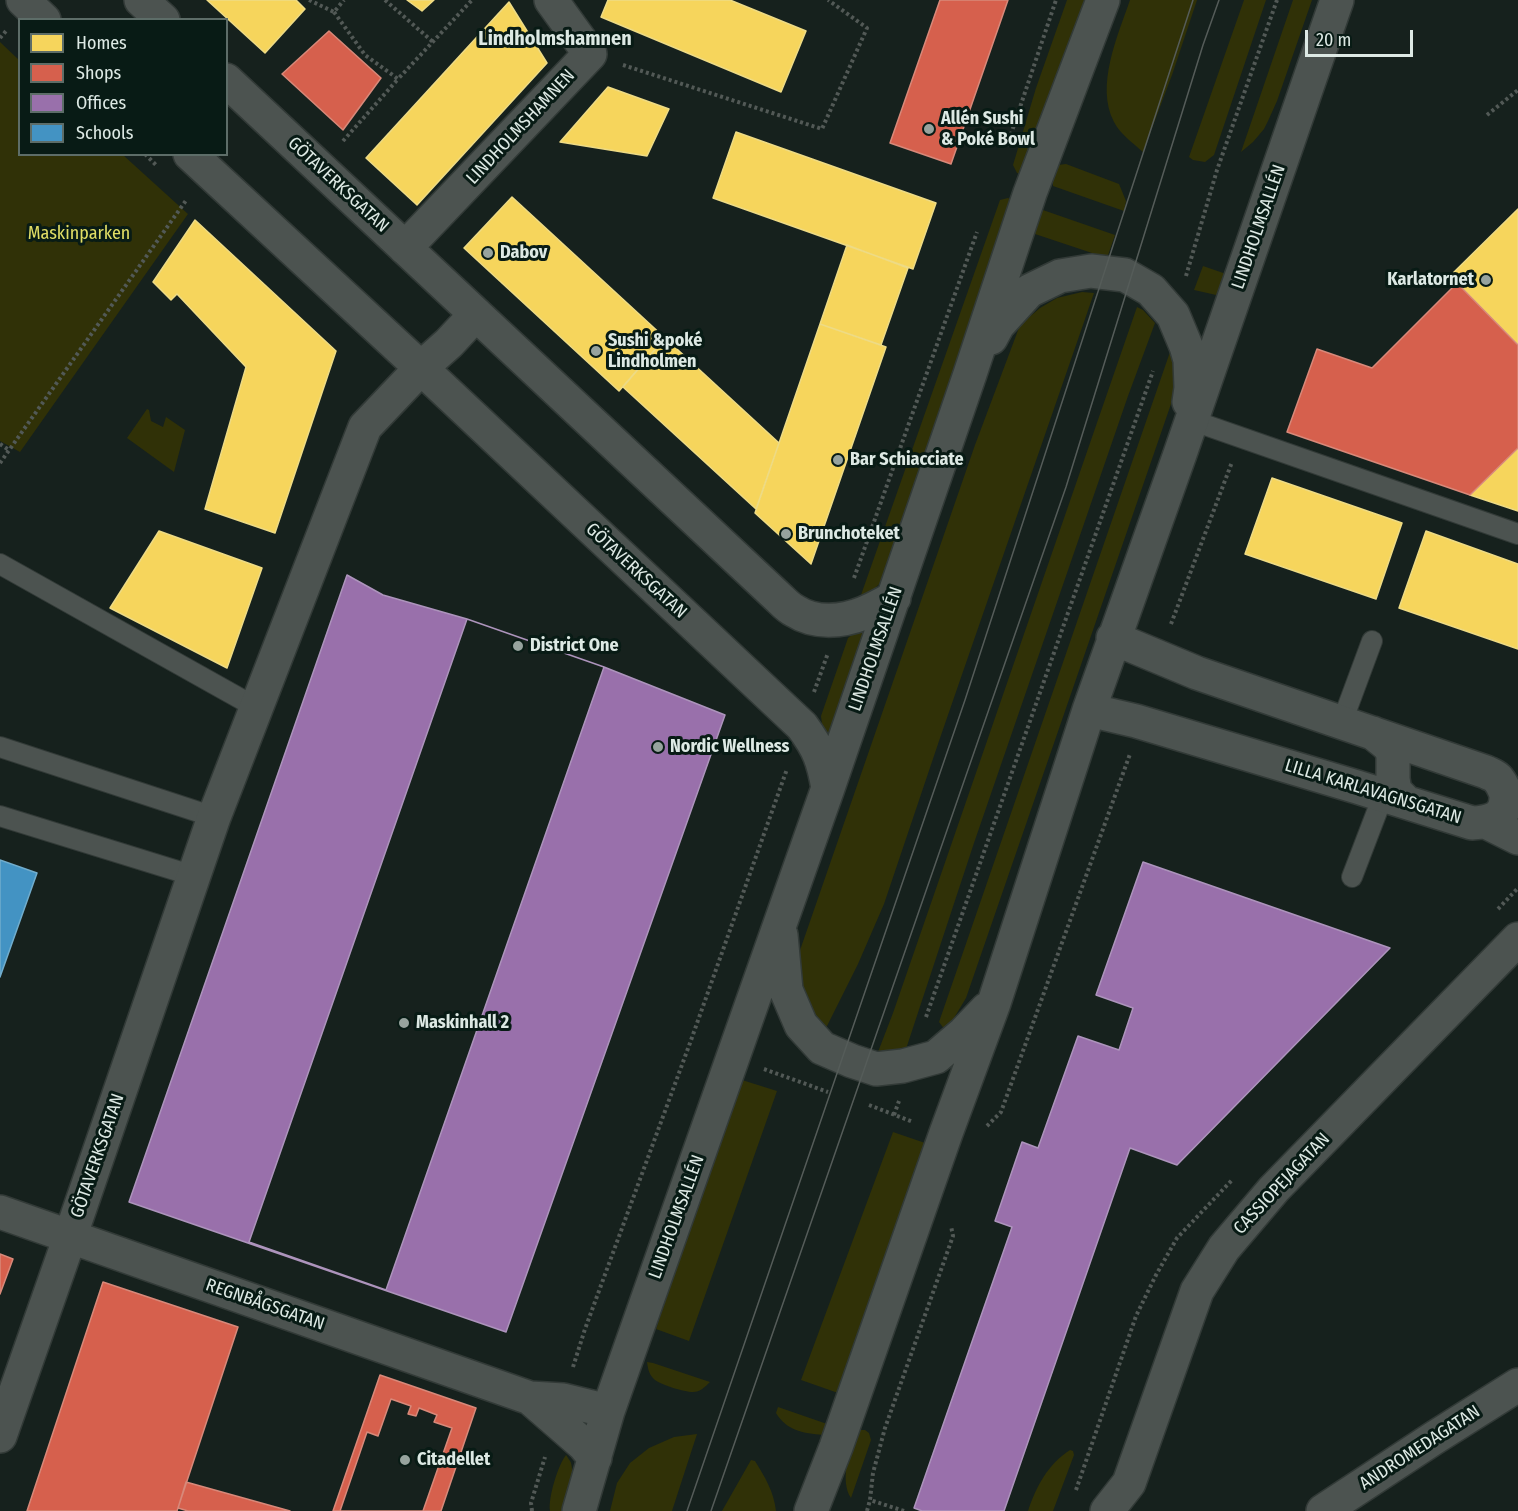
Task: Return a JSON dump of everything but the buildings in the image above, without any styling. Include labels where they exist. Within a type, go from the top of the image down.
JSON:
[{"type":"street","points":[[23,0],[42,18]]},
{"type":"street","points":[[141,0],[161,18]]},
{"type":"street","name":"LINDHOLMSHAMNEN","points":[[405,248],[590,54],[551,0]]},
{"type":"street","name":"LINDHOLMSALLÉN","points":[[579,1511],[608,1411],[894,598],[1030,193],[1103,0]]},
{"type":"street","name":"LINDHOLMSALLÉN","points":[[817,1506],[946,1133],[994,1003],[1113,639],[1180,454],[1337,0]]},
{"type":"street","name":"GÖTAVERKSGATAN","points":[[228,82],[795,611],[812,619],[839,620],[864,614],[894,598]]},
{"type":"street","name":"GÖTAVERKSGATAN","points":[[199,162],[802,726],[815,744],[824,765],[828,788]]},
{"type":"street","name":"LINDHOLMSALLÉN","points":[[970,374],[998,325],[1029,291],[1060,276],[1091,272],[1125,275],[1150,290],[1173,315],[1186,346],[1190,360],[1191,388],[1180,454]]},
{"type":"street","name":"GÖTAVERKSGATAN","points":[[0,1436],[214,818],[365,427],[476,314]]},
{"type":"street","name":"LILLA KARLAVAGNSGATAN","points":[[1089,710],[1385,788],[1473,823],[1486,822],[1499,816],[1505,807],[1506,793],[1498,779],[1486,772],[1197,673],[1113,639]]},
{"type":"street","points":[[1374,733],[1388,745],[1393,753],[1385,788]]},
{"type":"street","points":[[1385,788],[1403,757],[1425,751]]},
{"type":"street","points":[[1486,822],[1518,838]]},
{"type":"street","name":"LINDHOLMSALLÉN","points":[[780,924],[786,990],[801,1025],[822,1048],[876,1069],[909,1065],[936,1056],[964,1033],[994,1003]]},
{"type":"street","name":"CASSIOPEJAGATAN","points":[[1107,1511],[1131,1497],[1197,1291],[1224,1248],[1274,1189],[1518,939]]},
{"type":"street","name":"REGNBÅGSGATAN","points":[[0,1212],[560,1410],[608,1411]]},
{"type":"street","name":"ANDROMEDAGATAN","points":[[1323,1511],[1518,1385]]},
{"type":"street","points":[[560,1410],[595,1458]]},
{"type":"lane","points":[[1191,420],[1518,534]]},
{"type":"lane","points":[[0,564],[257,708]]},
{"type":"lane","points":[[1342,722],[1372,641]]},
{"type":"lane","points":[[0,747],[214,818]]},
{"type":"lane","points":[[1352,877],[1385,788]]},
{"type":"lane","points":[[0,816],[194,876]]},
{"type":"path","points":[[309,0],[334,12],[365,55],[398,79]]},
{"type":"path","points":[[334,12],[344,0]]},
{"type":"path","points":[[385,0],[433,42]]},
{"type":"path","points":[[345,139],[472,0]]},
{"type":"path","points":[[590,54],[822,129],[867,28],[828,0]]},
{"type":"path","points":[[1006,151],[1056,0]]},
{"type":"path","points":[[1173,315],[1217,170],[1277,0]]},
{"type":"path","points":[[1487,116],[1518,90]]},
{"type":"path","points":[[0,463],[199,162]]},
{"type":"path","points":[[532,1511],[531,1503],[585,1329],[687,1052],[979,226]]},
{"type":"path","points":[[894,1115],[909,1065],[1153,371]]},
{"type":"path","points":[[1159,658],[1241,437]]},
{"type":"path","points":[[0,444],[9,450]]},
{"type":"path","points":[[1000,1112],[1141,723]]},
{"type":"path","points":[[867,1511],[873,1473],[885,1428]]},
{"type":"path","points":[[870,1500],[904,1511]]},
{"type":"green space","points":[[1067,0],[1089,0],[1028,177],[1017,173],[1013,165],[1036,88]]},
{"type":"green space","points":[[1130,0],[1197,0],[1143,152],[1117,127],[1109,108],[1107,93],[1110,61]]},
{"type":"green space","points":[[1244,0],[1266,0],[1214,155],[1205,162],[1193,160],[1189,157]]},
{"type":"green space","points":[[1293,0],[1312,0],[1268,121],[1253,142],[1241,152]]},
{"type":"green space","name":"Maskinparken","points":[[0,42],[18,59],[18,156],[124,156],[188,214],[20,452],[0,441]]},
{"type":"green space","points":[[1066,164],[1119,184],[1126,201],[1124,211],[1053,186],[1053,174],[1058,165]]},
{"type":"green space","points":[[1008,198],[1017,203],[887,573],[876,587],[861,595],[1000,200]]},
{"type":"green space","points":[[1040,209],[1115,235],[1107,258],[1032,233]]},
{"type":"green space","points":[[1203,266],[1232,276],[1225,297],[1194,290]]},
{"type":"green space","points":[[1082,292],[1094,293],[884,904],[858,964],[825,1030],[815,1022],[799,983],[798,956],[975,445],[1020,325],[1040,308],[1057,298]]},
{"type":"green space","points":[[1137,307],[1155,323],[974,843],[906,1049],[897,1052],[878,1052],[893,1013]]},
{"type":"green space","points":[[1170,352],[1175,364],[1175,384],[1171,404],[966,998],[945,1030],[939,1022]]},
{"type":"green space","points":[[147,409],[151,421],[163,427],[166,417],[185,430],[174,472],[127,438]]},
{"type":"green space","points":[[862,631],[867,635],[834,730],[827,733],[821,716],[848,638]]},
{"type":"green space","points":[[742,1080],[777,1091],[689,1341],[656,1329]]},
{"type":"green space","points":[[893,1132],[928,1144],[841,1394],[801,1380]]},
{"type":"green space","points":[[647,1362],[710,1382],[696,1392],[673,1388],[653,1378]]},
{"type":"green space","points":[[778,1407],[830,1425],[823,1435],[796,1430],[780,1419],[776,1413]]},
{"type":"green space","points":[[860,1430],[869,1433],[871,1440],[851,1498],[846,1484],[846,1467],[853,1435]]},
{"type":"green space","points":[[697,1434],[672,1511],[610,1511],[617,1483],[630,1463],[649,1448],[674,1437]]},
{"type":"green space","points":[[1070,1450],[1074,1455],[1053,1511],[1028,1511],[1049,1469]]},
{"type":"green space","points":[[566,1455],[571,1462],[572,1469],[572,1482],[567,1501],[562,1511],[550,1511],[554,1482]]},
{"type":"green space","points":[[751,1460],[755,1461],[768,1485],[776,1511],[722,1511]]},
{"type":"tram line","points":[[687,1511],[965,700],[1193,0]]},
{"type":"tram line","points":[[711,1511],[1066,487],[1219,0]]},
{"type":"place","name":"Allén Sushi & Poké Bowl","points":[[929,129]]},
{"type":"place","name":"Dabov","points":[[488,253]]},
{"type":"place","name":"Karlatornet","points":[[1486,280]]},
{"type":"place","name":"Sushi &poké Lindholmen","points":[[596,351]]},
{"type":"place","name":"Bar Schiacciate","points":[[838,460]]},
{"type":"place","name":"Brunchoteket","points":[[786,534]]},
{"type":"place","name":"District One","points":[[518,646]]},
{"type":"place","name":"Nordic Wellness","points":[[658,747]]},
{"type":"place","name":"Maskinhall 2","points":[[404,1023]]},
{"type":"place","name":"Citadellet","points":[[405,1460]]},
{"type":"district","name":"Lindholmshamnen","points":[[555,39]]}]
